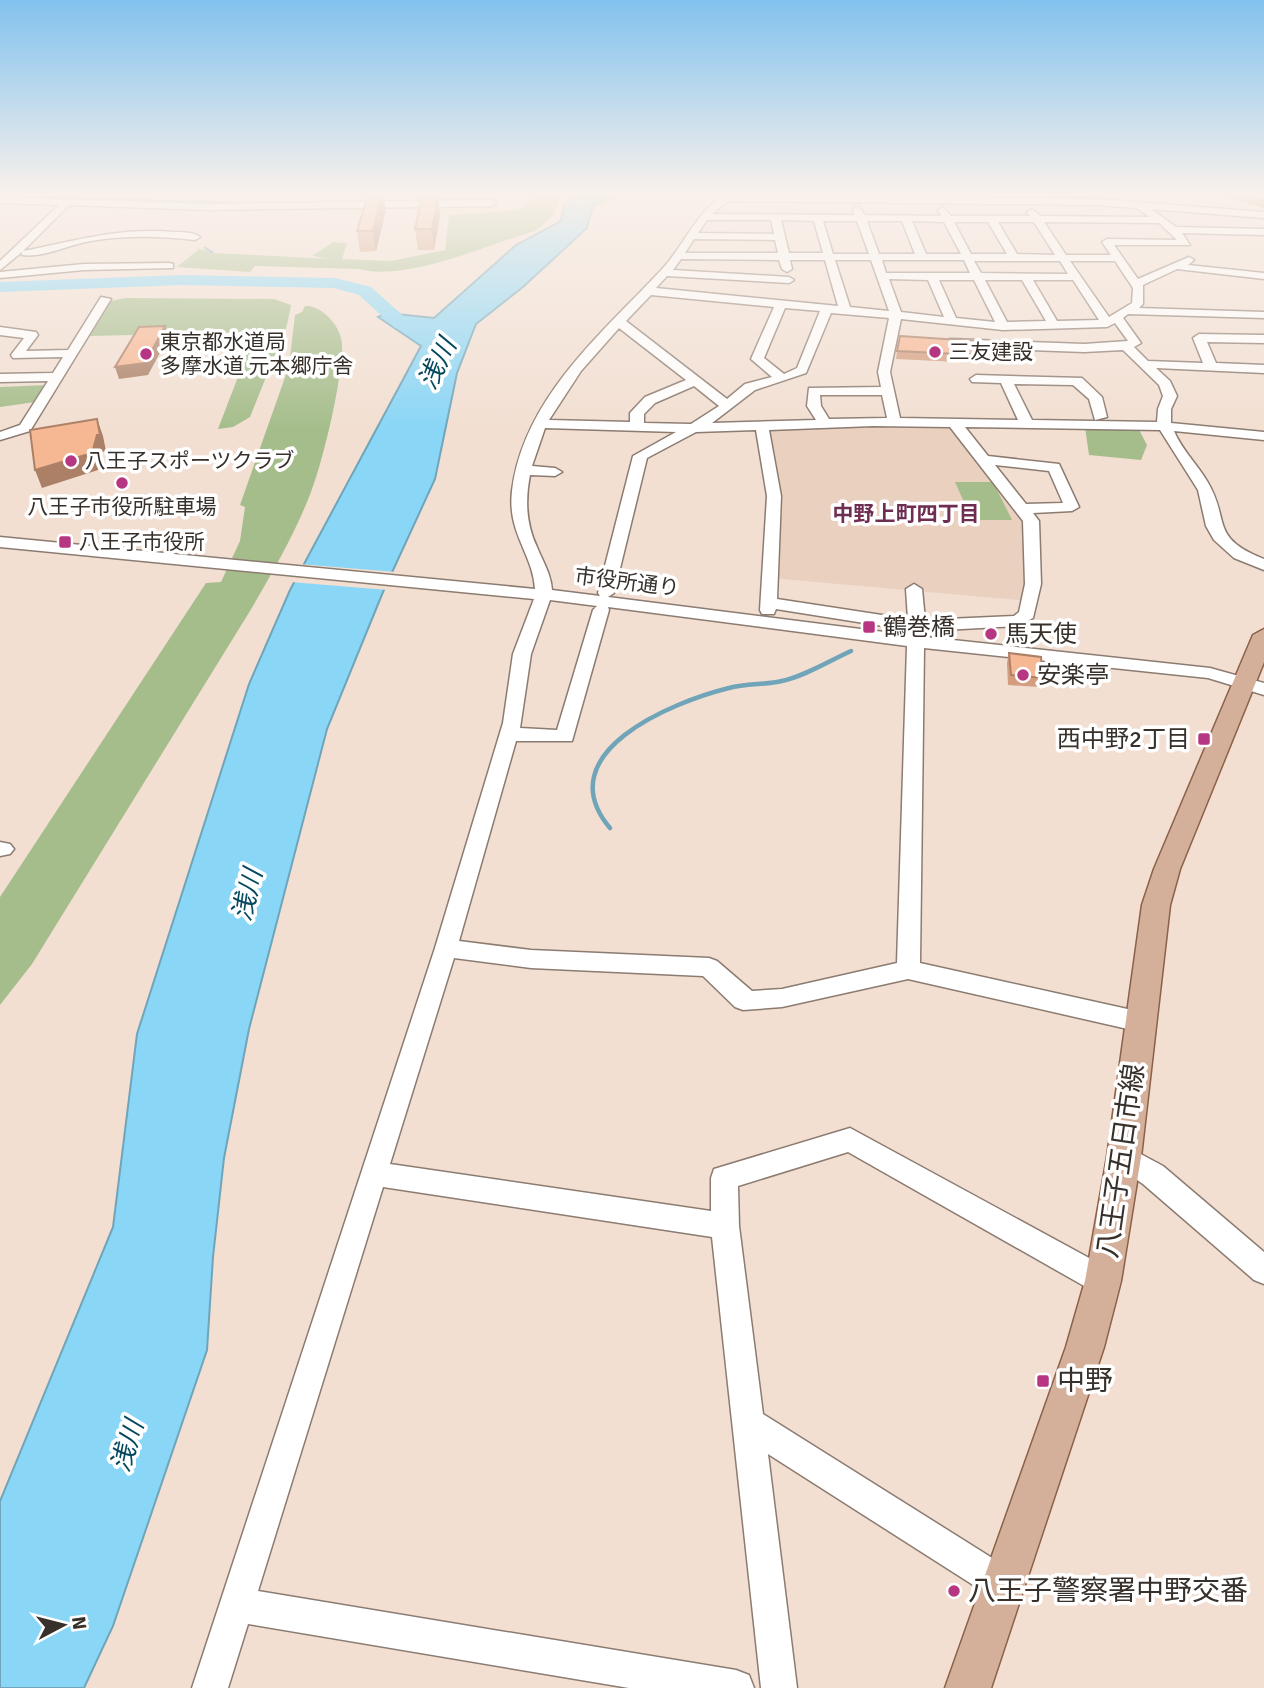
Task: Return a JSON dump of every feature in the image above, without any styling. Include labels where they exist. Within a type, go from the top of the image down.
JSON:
[{"type":"main road","name":"八王子五日市線","points":[[968,1688],[1085,1347],[1103,1281],[1124,1157],[1156,905],[1162,884],[1258,684],[1264,635]]},
{"type":"street","points":[[787,271],[795,305]]},
{"type":"street","points":[[833,271],[845,310]]},
{"type":"street","points":[[880,271],[895,315],[898,338],[884,372],[894,422]]},
{"type":"street","points":[[974,271],[1003,326]]},
{"type":"street","points":[[940,342],[1084,348],[1126,346],[1135,343],[1118,318],[1071,271]]},
{"type":"street","points":[[1118,318],[1137,304],[1139,288],[1128,271]]},
{"type":"street","points":[[1136,284],[1170,271]]},
{"type":"street","points":[[1215,271],[1264,276]]},
{"type":"street","points":[[210,1688],[446,948],[509,734],[516,681],[543,578],[526,542],[519,498],[524,470],[540,424],[565,382],[617,320],[649,291],[664,273],[789,280]]},
{"type":"street","points":[[882,276],[1075,277]]},
{"type":"street","points":[[932,276],[952,321]]},
{"type":"street","points":[[1025,276],[1054,325]]},
{"type":"street","points":[[649,291],[1003,326],[1054,325],[1118,318],[1264,315]]},
{"type":"street","points":[[9,435],[25,428],[105,299]]},
{"type":"street","points":[[781,304],[757,359],[781,378]]},
{"type":"street","points":[[509,734],[565,737],[640,457],[728,407],[750,387],[802,370],[827,309]]},
{"type":"street","points":[[617,320],[728,407]]},
{"type":"street","points":[[0,331],[32,335],[17,355],[73,353]]},
{"type":"street","points":[[1211,366],[1199,338],[1264,338]]},
{"type":"street","points":[[1126,346],[1165,384],[1170,396],[1163,406],[1166,426],[1178,456],[1204,489],[1218,536],[1241,556],[1264,565]]},
{"type":"street","points":[[1142,364],[1264,369]]},
{"type":"street","points":[[0,378],[58,377]]},
{"type":"street","points":[[976,379],[1077,381],[1087,393],[1095,397],[1100,417]]},
{"type":"street","points":[[1006,380],[1028,426]]},
{"type":"street","points":[[637,427],[637,413],[650,400],[695,381]]},
{"type":"street","points":[[825,424],[814,406],[814,391],[886,391]]},
{"type":"street","points":[[540,424],[693,428],[894,422],[1166,426],[1264,436]]},
{"type":"street","points":[[603,602],[768,606],[915,633],[1018,621],[1027,614],[1033,584],[1031,522],[1024,509],[955,424]]},
{"type":"street","points":[[762,427],[774,496],[768,606]]},
{"type":"street","points":[[984,460],[1054,467],[1072,507],[1024,509]]},
{"type":"street","points":[[524,470],[555,472]]},
{"type":"street","name":"市役所通り","points":[[0,542],[202,564],[539,594],[883,638],[915,633],[1210,673],[1258,684]]},
{"type":"street","points":[[908,970],[914,589]]},
{"type":"street","points":[[603,602],[802,639],[852,641],[883,638]]},
{"type":"street","points":[[768,606],[806,616],[834,631]]},
{"type":"street","points":[[446,948],[531,958],[709,967],[743,1000],[752,1001],[782,998],[908,970],[1141,1021]]},
{"type":"street","points":[[779,1688],[725,1226],[724,1178],[850,1140],[1103,1281]]},
{"type":"street","points":[[1124,1157],[1153,1175],[1264,1270]]},
{"type":"street","points":[[375,1174],[725,1226]]},
{"type":"street","points":[[748,1423],[1004,1585]]},
{"type":"street","points":[[237,1605],[736,1688]]},
{"type":"shaded area","points":[[955,424],[1024,509],[1029,601],[771,578],[774,496],[762,427]]},
{"type":"green space","points":[[125,298],[274,299],[291,305],[287,325],[250,417],[233,427],[218,429],[254,335],[248,332],[90,336],[111,301]]},
{"type":"green space","points":[[305,306],[325,313],[339,332],[342,345],[331,419],[316,478],[305,508],[250,611],[32,964],[0,1005],[0,897],[206,583],[221,582],[240,541],[245,507],[240,505],[289,366],[295,315],[302,312]]},
{"type":"green space","points":[[47,385],[35,402],[0,407],[0,387]]},
{"type":"green space","points":[[1137,426],[1147,445],[1141,460],[1089,455],[1085,427]]},
{"type":"green space","points":[[955,482],[993,482],[1012,520],[972,520]]},
{"type":"water","name":"浅川","points":[[487,271],[541,271],[476,324],[457,373],[435,479],[383,592],[327,729],[249,1029],[224,1158],[213,1257],[207,1350],[113,1626],[84,1688],[0,1688],[0,1501],[113,1227],[137,1034],[249,684],[290,590],[421,346],[378,317],[387,313],[434,318]]},
{"type":"pier","points":[[299,564],[396,572],[388,590],[290,582]]},
{"type":"building","points":[[165,326],[145,363],[115,367],[139,327]]},
{"type":"building","points":[[900,336],[975,341],[980,355],[897,351]]},
{"type":"building","points":[[97,419],[100,435],[97,435],[92,453],[35,470],[30,430]]},
{"type":"building","points":[[1009,653],[1041,657],[1043,678],[1011,675]]},
{"type":"waterway","name":"浅川","points":[[0,287],[182,280],[335,283],[365,291],[402,324],[427,325]]},
{"type":"waterway","points":[[610,828],[595,801],[594,776],[605,754],[624,735],[678,705],[705,695],[735,686],[791,679],[851,651]]},
{"type":"place","name":"三友建設","points":[[935,352]]},
{"type":"place","name":"東京都水道局 多摩水道 元本郷庁舎","points":[[146,354]]},
{"type":"place","name":"八王子スポーツクラブ","points":[[71,461]]},
{"type":"place","name":"八王子市役所駐車場","points":[[122,483]]},
{"type":"place","name":"八王子市役所","points":[[65,542]]},
{"type":"place","name":"鶴巻橋","points":[[869,627]]},
{"type":"place","name":"馬天使","points":[[991,634]]},
{"type":"place","name":"安楽亭","points":[[1023,675]]},
{"type":"place","name":"西中野2丁目","points":[[1204,739]]},
{"type":"place","name":"中野","points":[[1043,1381]]},
{"type":"place","name":"八王子警察署中野交番","points":[[954,1591]]},
{"type":"district","name":"中野上町四丁目","points":[[906,514]]}]
